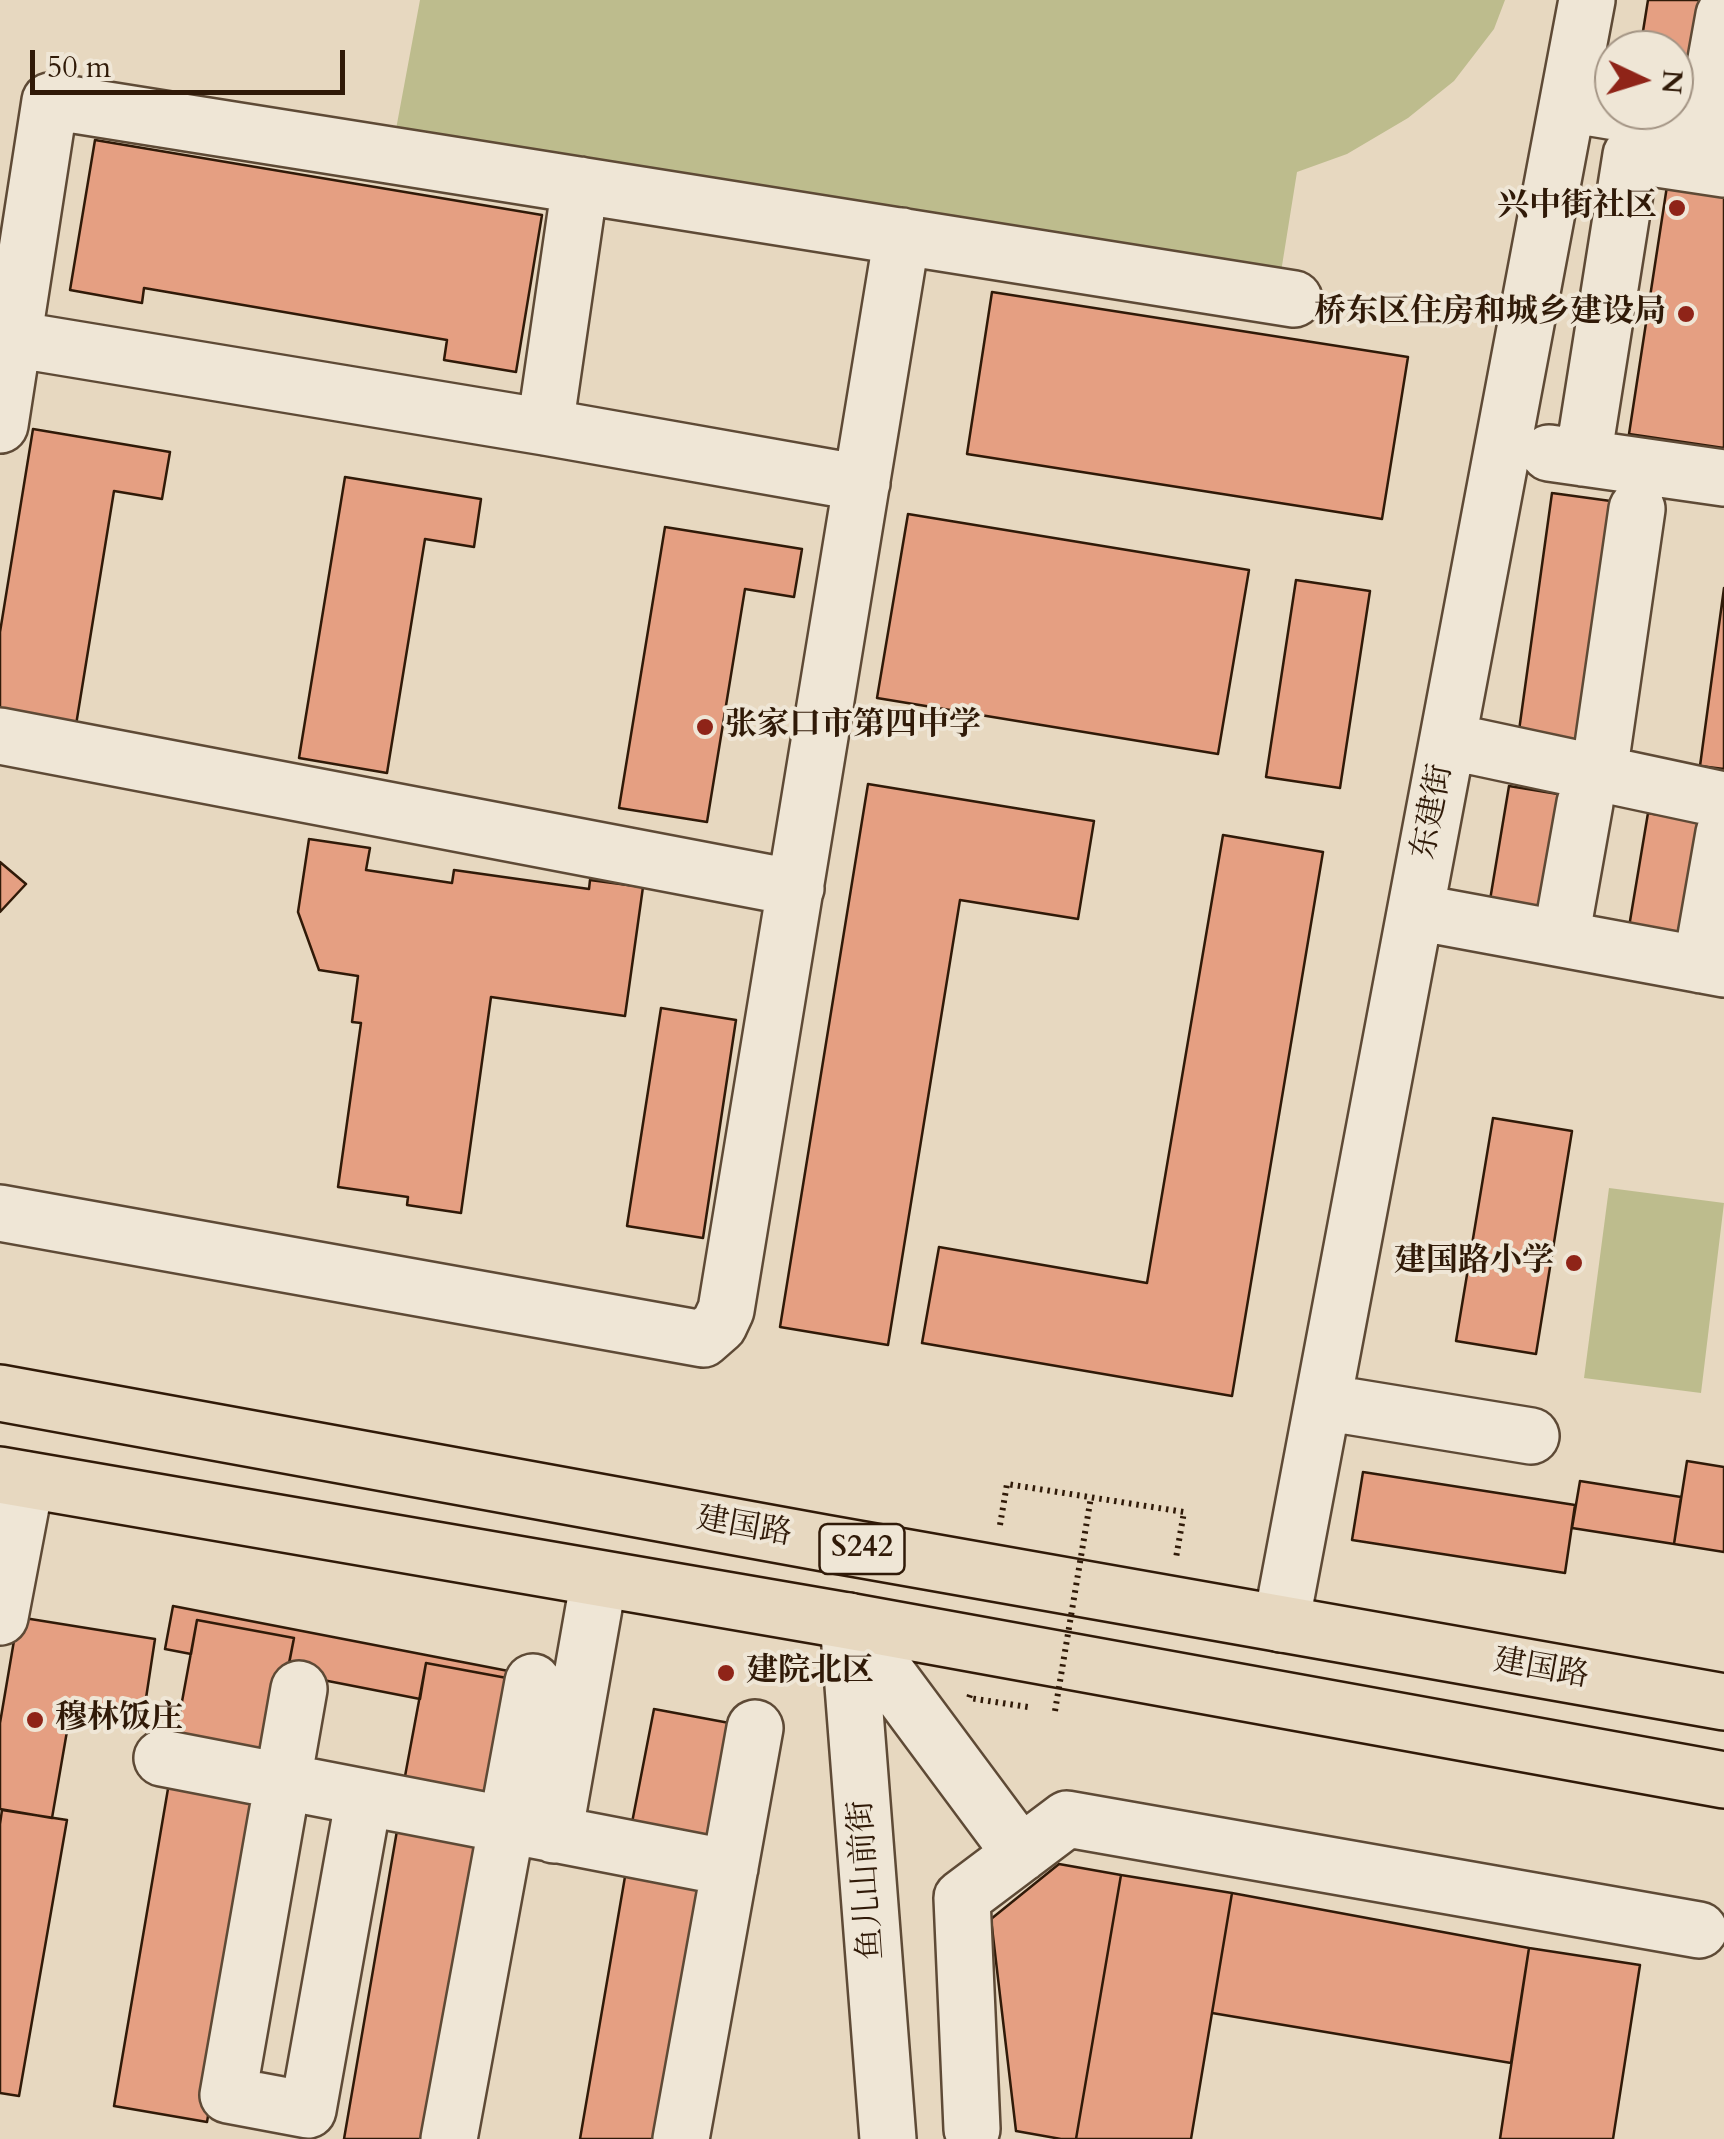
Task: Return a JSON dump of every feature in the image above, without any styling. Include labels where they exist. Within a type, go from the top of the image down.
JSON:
[{"type":"main road","name":"建国路","points":[[0,1393],[1724,1702]]},
{"type":"main road","name":"S242","points":[[13,1477],[1724,1780]]},
{"type":"street","name":"东建街","points":[[1281,1624],[1588,0]]},
{"type":"street","points":[[1717,142],[1724,14]]},
{"type":"street","points":[[0,425],[50,101],[1294,300]]},
{"type":"street","points":[[1568,104],[1717,142]]},
{"type":"street","points":[[1583,458],[1631,155],[1717,142]]},
{"type":"street","points":[[545,427],[580,185]]},
{"type":"street","points":[[0,1214],[703,1339],[719,1325],[726,1310],[902,236]]},
{"type":"street","points":[[13,339],[862,483]]},
{"type":"street","points":[[1504,446],[1724,478]]},
{"type":"street","points":[[1561,938],[1592,788],[1637,509]]},
{"type":"street","points":[[0,736],[796,888]]},
{"type":"street","points":[[1448,740],[1592,788],[1724,800]]},
{"type":"street","points":[[1416,912],[1713,967],[1724,832]]},
{"type":"street","points":[[1323,1402],[1531,1436]]},
{"type":"street","points":[[0,1617],[13,1477]]},
{"type":"street","points":[[449,2139],[599,1579]]},
{"type":"street","points":[[848,1622],[1021,1854]]},
{"type":"street","name":"鱼儿山前街","points":[[848,1622],[888,2139]]},
{"type":"street","points":[[530,1830],[532,1682]]},
{"type":"street","points":[[300,1689],[228,2096],[308,2110],[364,1797]]},
{"type":"street","points":[[681,2139],[755,1728]]},
{"type":"street","points":[[162,1758],[730,1868]]},
{"type":"street","points":[[972,2130],[962,1898],[1067,1819],[1699,1930]]},
{"type":"path","points":[[1007,1484],[1184,1512]]},
{"type":"path","points":[[1055,1711],[1091,1497]]},
{"type":"shaded area","points":[[420,0],[1505,0],[1494,29],[1454,81],[1408,118],[1347,154],[1297,172],[1281,272],[394,140]]},
{"type":"shaded area","points":[[1609,1188],[1724,1203],[1701,1393],[1584,1378]]},
{"type":"building","points":[[1648,0],[1711,0],[1699,71],[1694,70],[1694,30],[1643,30]]},
{"type":"building","points":[[95,140],[542,215],[516,372],[444,360],[447,340],[144,288],[142,303],[70,290]]},
{"type":"building","name":"桥东区住房和城乡建设局","points":[[1667,186],[1724,195],[1724,448],[1629,434]]},
{"type":"building","points":[[992,292],[1408,357],[1382,519],[967,454]]},
{"type":"building","points":[[33,429],[170,452],[162,499],[114,491],[76,725],[0,712],[0,632]]},
{"type":"building","points":[[345,477],[481,499],[474,547],[425,539],[387,773],[299,758]]},
{"type":"building","points":[[1552,493],[1618,502],[1583,754],[1517,745]]},
{"type":"building","points":[[908,514],[1249,570],[1218,754],[877,698]]},
{"type":"building","points":[[665,527],[802,549],[794,597],[745,589],[707,822],[619,808]]},
{"type":"building","points":[[1296,580],[1370,591],[1340,788],[1266,777]]},
{"type":"building","points":[[1724,588],[1724,769],[1700,766]]},
{"type":"building","points":[[868,784],[1094,821],[1078,919],[960,900],[888,1345],[780,1327]]},
{"type":"building","points":[[1509,786],[1564,795],[1543,921],[1488,912]]},
{"type":"building","points":[[1648,813],[1703,822],[1681,948],[1627,939]]},
{"type":"building","points":[[1223,835],[1323,852],[1232,1396],[922,1343],[939,1247],[1147,1283]]},
{"type":"building","points":[[309,839],[370,848],[366,870],[452,883],[454,870],[589,889],[590,880],[643,887],[625,1016],[491,997],[461,1213],[407,1205],[408,1197],[338,1187],[361,1023],[352,1022],[358,976],[319,970],[298,912]]},
{"type":"building","points":[[0,862],[26,884],[0,912]]},
{"type":"building","points":[[661,1008],[736,1020],[703,1238],[627,1226]]},
{"type":"building","points":[[1493,1118],[1572,1131],[1536,1354],[1456,1341]]},
{"type":"building","points":[[1687,1461],[1724,1467],[1724,1552],[1674,1544]]},
{"type":"building","points":[[1363,1472],[1575,1505],[1565,1573],[1352,1540]]},
{"type":"building","points":[[1580,1481],[1681,1497],[1674,1544],[1572,1528]]},
{"type":"building","points":[[173,1606],[524,1674],[523,1681],[426,1663],[420,1699],[287,1673],[294,1638],[197,1620],[191,1654],[165,1649]]},
{"type":"building","name":"穆林饭庄","points":[[18,1617],[155,1639],[143,1718],[71,1708],[52,1818],[0,1809],[0,1723]]},
{"type":"building","points":[[197,1620],[294,1638],[270,1763],[174,1745]]},
{"type":"building","points":[[426,1663],[523,1681],[499,1805],[403,1787]]},
{"type":"building","points":[[654,1709],[751,1727],[727,1852],[630,1833]]},
{"type":"building","points":[[170,1777],[263,1793],[207,2122],[114,2106]]},
{"type":"building","points":[[2,1810],[67,1820],[19,2096],[0,2093]]},
{"type":"building","points":[[399,1819],[492,1835],[440,2139],[344,2139]]},
{"type":"building","points":[[1059,1864],[1121,1875],[1076,2139],[1016,2131],[991,1919]]},
{"type":"building","points":[[627,1865],[721,1881],[676,2139],[580,2139]]},
{"type":"building","points":[[1121,1875],[1232,1893],[1191,2139],[1076,2139]]},
{"type":"building","points":[[1232,1893],[1529,1948],[1511,2063],[1212,2013]]},
{"type":"building","points":[[1529,1948],[1640,1965],[1613,2139],[1500,2139]]},
{"type":"place","name":"兴中街社区","points":[[1677,208]]},
{"type":"place","name":"桥东区住房和城乡建设局","points":[[1686,314]]},
{"type":"place","name":"张家口市第四中学","points":[[705,727]]},
{"type":"place","name":"建国路小学","points":[[1574,1263]]},
{"type":"place","name":"建院北区","points":[[726,1673]]},
{"type":"place","name":"穆林饭庄","points":[[35,1720]]}]
